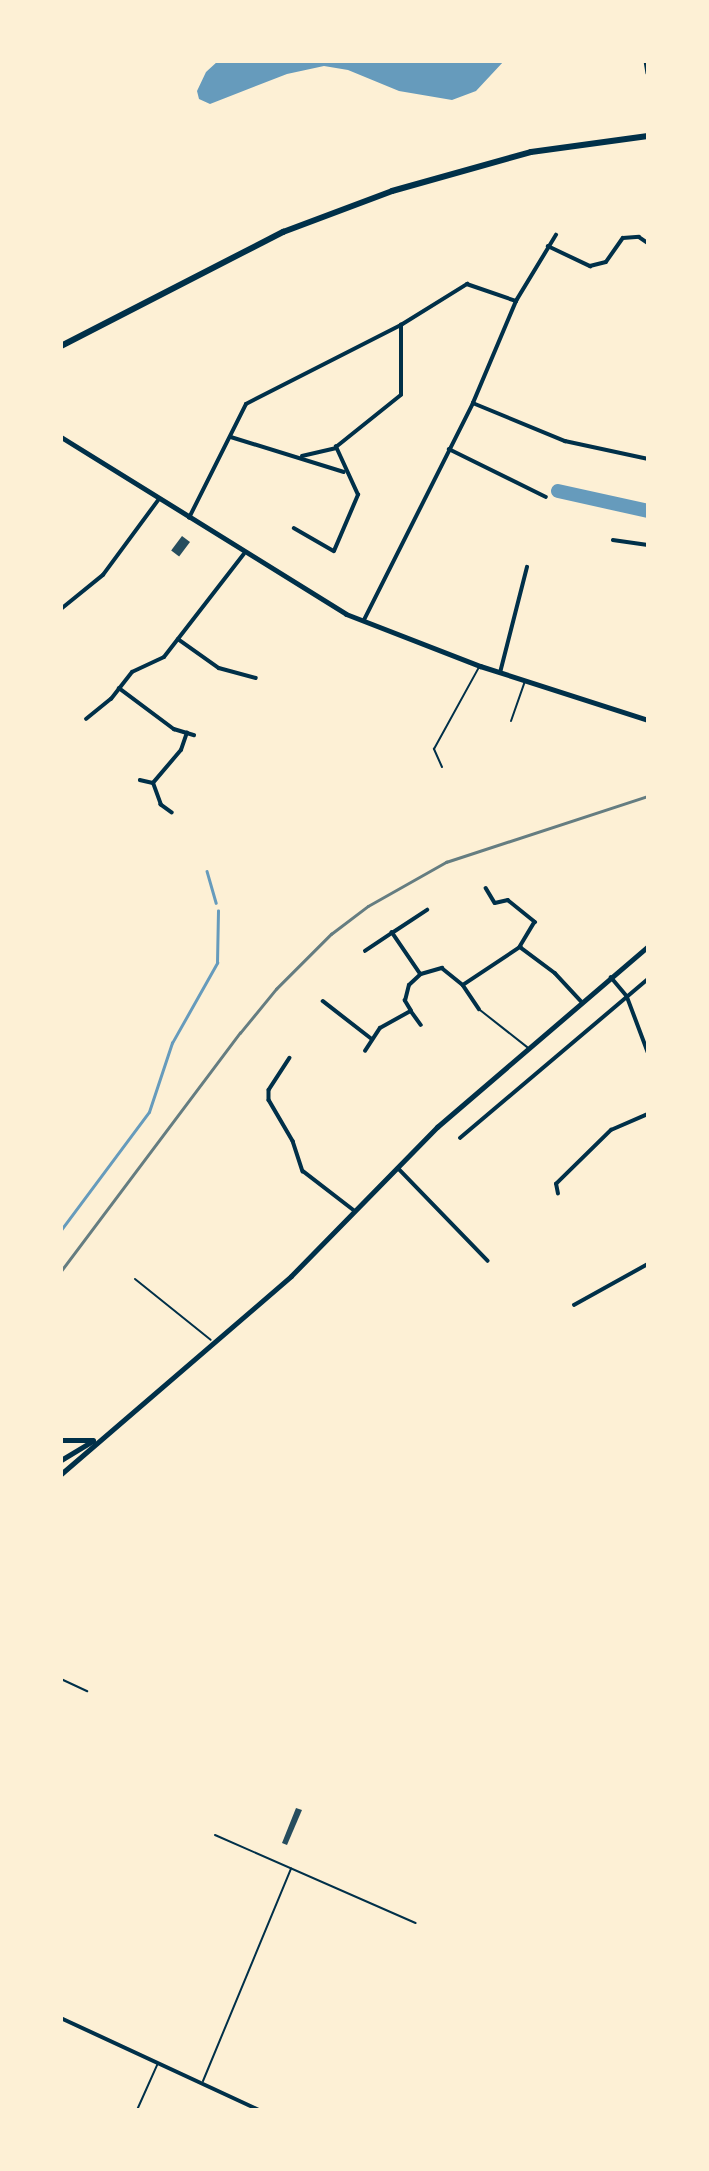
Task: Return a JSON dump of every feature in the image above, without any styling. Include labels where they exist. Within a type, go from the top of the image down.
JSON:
[{"type":"highway","points":[[61,346],[234,256],[332,213],[461,170],[579,144],[648,136]]},
{"type":"main road","points":[[61,437],[244,554],[364,620],[480,666],[648,720]]},
{"type":"main road","points":[[62,1471],[211,1340],[291,1276],[357,1212],[437,1127],[648,946]]},
{"type":"main road","points":[[61,1440],[96,1439]]},
{"type":"main road","points":[[61,1460],[96,1439]]},
{"type":"street","points":[[646,61],[648,73]]},
{"type":"street","points":[[364,620],[473,402],[516,301],[556,235]]},
{"type":"street","points":[[548,246],[590,266],[607,262],[624,239],[639,237],[648,243]]},
{"type":"street","points":[[189,518],[232,437],[246,404],[401,325],[467,284],[516,301]]},
{"type":"street","points":[[300,457],[337,447],[401,395],[401,325]]},
{"type":"street","points":[[473,402],[565,441],[648,459]]},
{"type":"street","points":[[232,437],[344,472]]},
{"type":"street","points":[[294,528],[334,551],[358,495],[344,472],[337,447]]},
{"type":"street","points":[[449,449],[547,496]]},
{"type":"street","points":[[61,609],[103,575],[159,498]]},
{"type":"street","points":[[612,540],[648,545]]},
{"type":"street","points":[[86,719],[132,672],[164,657],[244,554]]},
{"type":"street","points":[[500,673],[527,567]]},
{"type":"street","points":[[178,639],[219,668],[256,678]]},
{"type":"street","points":[[119,688],[174,729],[194,736]]},
{"type":"street","points":[[153,783],[181,750],[187,733]]},
{"type":"street","points":[[140,780],[153,783]]},
{"type":"street","points":[[153,783],[161,805],[173,813]]},
{"type":"street","points":[[463,985],[520,947],[535,922],[508,900],[495,903],[486,888]]},
{"type":"street","points":[[365,951],[427,910]]},
{"type":"street","points":[[392,933],[421,974]]},
{"type":"street","points":[[520,947],[555,973],[582,1002]]},
{"type":"street","points":[[421,1026],[405,1001],[407,993],[421,974],[442,968],[463,985],[479,1009]]},
{"type":"street","points":[[611,977],[627,996],[648,1052]]},
{"type":"street","points":[[460,1138],[648,979]]},
{"type":"street","points":[[323,1001],[372,1039]]},
{"type":"street","points":[[365,1051],[380,1028],[411,1011]]},
{"type":"street","points":[[290,1058],[269,1090],[269,1100],[293,1141],[303,1171],[357,1212]]},
{"type":"street","points":[[558,1194],[556,1184],[611,1130],[648,1114]]},
{"type":"street","points":[[398,1168],[488,1261]]},
{"type":"street","points":[[574,1306],[648,1264]]},
{"type":"street","points":[[61,2018],[259,2110]]},
{"type":"lane","points":[[442,767],[434,749],[480,666]]},
{"type":"lane","points":[[511,721],[525,680]]},
{"type":"lane","points":[[479,1009],[528,1048]]},
{"type":"lane","points":[[135,1279],[211,1340]]},
{"type":"lane","points":[[61,1679],[87,1691]]},
{"type":"lane","points":[[215,1835],[415,1923]]},
{"type":"lane","points":[[202,2083],[291,1868]]},
{"type":"lane","points":[[137,2110],[158,2063]]},
{"type":"water","points":[[218,61],[504,61],[476,91],[452,100],[399,91],[348,70],[324,66],[287,74],[210,104],[199,99],[197,91],[206,72]]},
{"type":"building","points":[[182,536],[190,542],[179,556],[171,550]]},
{"type":"building","points":[[296,1808],[302,1810],[287,1845],[282,1843]]},
{"type":"waterway","points":[[558,491],[648,511]]},
{"type":"waterway","points":[[207,871],[216,903]]},
{"type":"waterway","points":[[61,1230],[149,1112],[172,1043],[217,963],[218,911]]},
{"type":"railway","points":[[61,1271],[240,1033],[276,989],[331,934],[368,906],[446,862],[648,796]]}]
